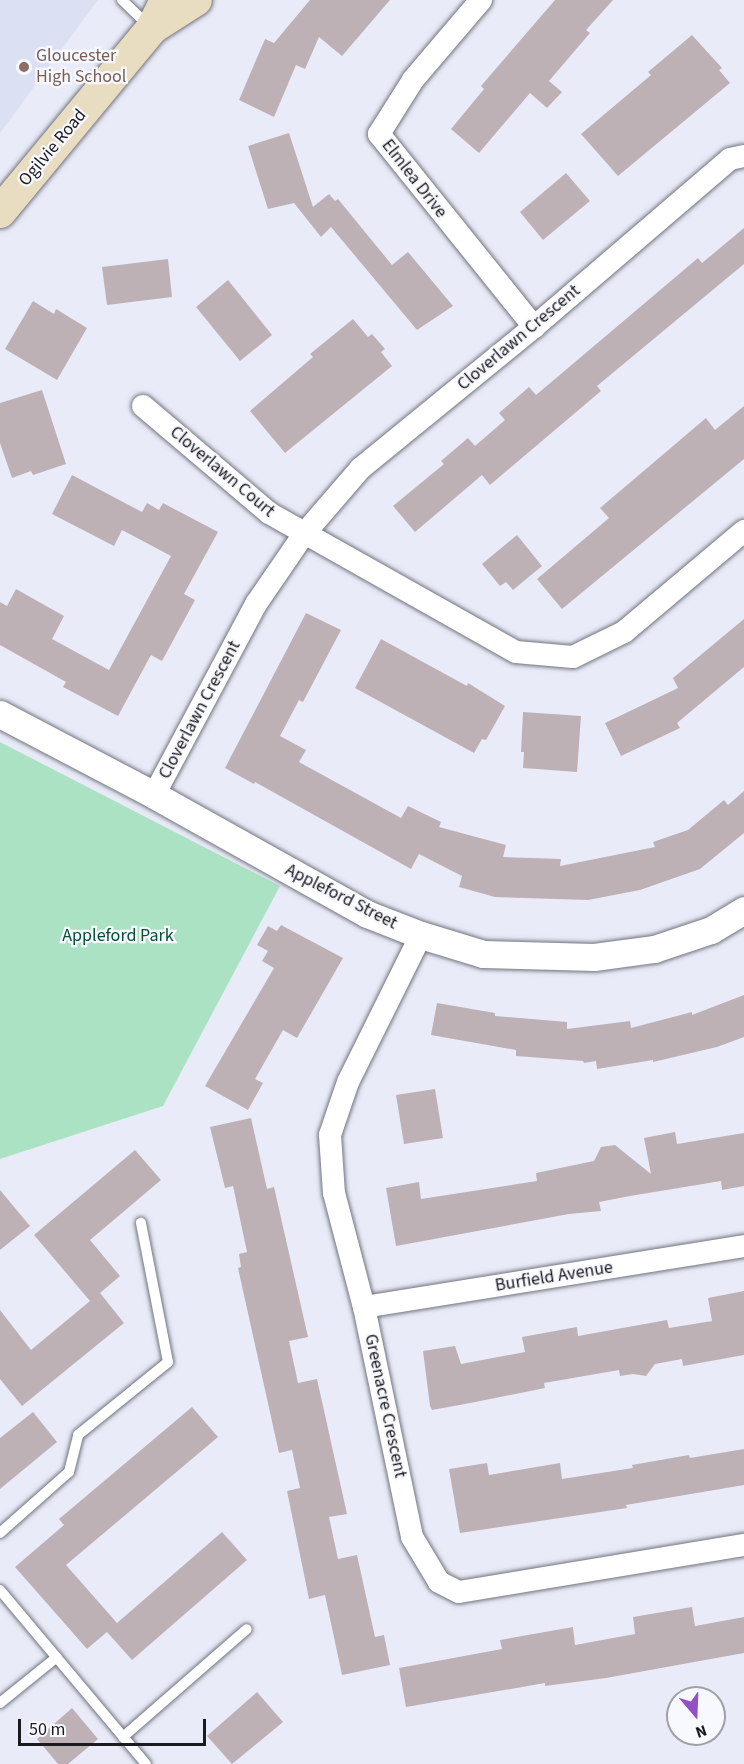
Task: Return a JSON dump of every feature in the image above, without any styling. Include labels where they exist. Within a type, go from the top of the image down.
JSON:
[{"type":"main road","name":"Ogilvie Road","points":[[0,212],[152,28],[166,0]]},
{"type":"main road","name":"Ogilvie Road","points":[[152,28],[196,0]]},
{"type":"street","name":"Elmlea Drive","points":[[481,0],[413,80],[379,134],[534,327]]},
{"type":"street","name":"Cloverlawn Crescent","points":[[154,795],[256,604],[304,534],[360,468],[534,327],[730,159],[744,156]]},
{"type":"street","name":"Cloverlawn Court","points":[[143,406],[269,513],[304,534]]},
{"type":"street","points":[[304,534],[516,652],[573,657],[624,632],[744,531]]},
{"type":"street","name":"Appleford Street","points":[[0,714],[154,795],[367,914],[421,935],[483,954],[594,957],[654,949],[711,930],[744,910]]},
{"type":"street","name":"Greenacre Crescent","points":[[421,935],[348,1082],[330,1135],[333,1192],[364,1307],[412,1537],[439,1582],[459,1592],[744,1545]]},
{"type":"street","name":"Burfield Avenue","points":[[364,1307],[744,1246]]},
{"type":"lane","points":[[122,0],[152,28]]},
{"type":"lane","points":[[0,1533],[69,1472],[78,1435],[168,1362],[141,1223]]},
{"type":"lane","points":[[0,1590],[146,1764]]},
{"type":"lane","points":[[123,1737],[247,1629]]},
{"type":"lane","points":[[0,1703],[57,1657]]},
{"type":"shaded area","name":"Gloucester High School","points":[[0,0],[98,0],[0,133]]},
{"type":"green space","name":"Appleford Park","points":[[0,742],[280,886],[163,1106],[0,1159]]},
{"type":"building","points":[[310,0],[390,0],[342,56],[319,37],[305,69],[296,65],[274,117],[239,100],[265,39],[274,43]]},
{"type":"building","points":[[555,0],[613,0],[586,30],[590,33],[549,81],[562,92],[547,108],[530,93],[479,153],[451,129],[484,89],[481,86]]},
{"type":"building","points":[[692,35],[722,68],[719,70],[730,83],[618,176],[581,134],[651,75],[648,72]]},
{"type":"building","points":[[289,133],[313,207],[329,194],[335,201],[338,199],[392,265],[408,252],[453,306],[417,330],[331,227],[321,237],[294,203],[268,209],[248,146]]},
{"type":"building","points":[[566,173],[590,201],[543,240],[520,212]]},
{"type":"building","points":[[744,228],[744,264],[597,386],[601,391],[490,485],[482,475],[415,532],[393,506],[444,464],[441,461],[468,438],[475,446],[505,420],[499,413],[529,387],[536,395],[698,258],[702,263]]},
{"type":"building","points":[[168,259],[172,297],[107,305],[102,267]]},
{"type":"building","points":[[228,280],[272,335],[240,361],[196,307]]},
{"type":"building","points":[[33,301],[54,314],[56,309],[87,328],[57,380],[5,349]]},
{"type":"building","points":[[353,319],[368,337],[372,334],[385,349],[381,352],[392,366],[285,453],[250,411],[313,357],[310,354]]},
{"type":"building","points":[[42,390],[66,464],[33,475],[31,471],[12,478],[0,443],[0,403]]},
{"type":"building","points":[[744,406],[744,459],[562,609],[537,579],[609,518],[600,508],[706,418],[715,430]]},
{"type":"building","points":[[72,475],[142,512],[147,503],[159,510],[163,503],[218,532],[184,594],[195,600],[162,661],[151,655],[118,716],[63,687],[66,682],[0,645],[0,602],[7,606],[16,589],[64,616],[52,639],[109,670],[171,556],[122,530],[114,546],[52,514]]},
{"type":"building","points":[[517,535],[542,566],[513,590],[506,582],[500,586],[482,564]]},
{"type":"building","points":[[306,613],[341,630],[303,702],[299,700],[280,736],[306,750],[299,762],[401,818],[408,806],[441,822],[439,827],[506,845],[503,857],[561,859],[560,866],[655,847],[653,842],[688,830],[724,800],[728,805],[744,791],[744,833],[700,869],[640,890],[588,900],[495,897],[459,887],[462,876],[419,854],[411,869],[255,782],[254,784],[225,768]]},
{"type":"building","points":[[744,619],[744,667],[677,723],[680,728],[621,756],[605,723],[678,688],[673,678]]},
{"type":"building","points":[[381,639],[467,686],[468,683],[505,706],[486,740],[482,739],[474,753],[355,688]]},
{"type":"building","points":[[523,712],[581,716],[577,772],[523,768],[524,752],[521,752]]},
{"type":"building","points":[[281,925],[343,958],[297,1038],[283,1030],[255,1079],[263,1083],[248,1110],[205,1086],[274,968],[262,961],[268,951],[257,945],[268,926],[277,931]]},
{"type":"building","points":[[744,995],[744,1037],[717,1047],[653,1062],[653,1060],[597,1069],[596,1061],[584,1063],[583,1061],[516,1056],[516,1050],[431,1035],[437,1003],[495,1013],[495,1016],[567,1022],[567,1029],[630,1021],[631,1028],[692,1012],[692,1015]]},
{"type":"building","points":[[435,1089],[443,1138],[404,1144],[396,1095]]},
{"type":"building","points":[[251,1118],[267,1189],[274,1187],[308,1337],[289,1341],[298,1383],[317,1379],[347,1514],[329,1517],[338,1559],[357,1555],[375,1637],[384,1635],[390,1665],[342,1675],[325,1595],[309,1599],[287,1491],[300,1488],[292,1450],[279,1453],[238,1268],[241,1267],[239,1254],[247,1252],[233,1186],[225,1188],[210,1127]]},
{"type":"building","points":[[675,1132],[677,1144],[744,1133],[744,1186],[722,1190],[721,1181],[630,1196],[599,1202],[601,1211],[569,1214],[396,1246],[386,1188],[419,1182],[421,1199],[537,1181],[536,1173],[594,1161],[601,1147],[615,1145],[651,1174],[644,1138]]},
{"type":"building","points":[[135,1150],[161,1180],[90,1240],[120,1276],[100,1293],[124,1323],[22,1406],[0,1379],[0,1310],[31,1350],[90,1301],[34,1235]]},
{"type":"building","points":[[0,1190],[30,1226],[0,1250]]},
{"type":"building","points":[[744,1291],[744,1355],[683,1366],[682,1359],[655,1364],[646,1376],[633,1374],[620,1376],[619,1370],[544,1383],[545,1388],[465,1404],[432,1410],[430,1406],[423,1351],[455,1346],[461,1364],[525,1352],[522,1337],[577,1327],[578,1336],[667,1320],[669,1328],[712,1321],[708,1298]]},
{"type":"building","points":[[192,1407],[218,1437],[66,1565],[117,1623],[222,1532],[247,1560],[132,1660],[107,1632],[87,1649],[15,1567],[64,1525],[59,1519]]},
{"type":"building","points":[[33,1412],[57,1442],[0,1489],[0,1438]]},
{"type":"building","points":[[744,1449],[744,1485],[626,1505],[627,1508],[460,1533],[449,1469],[487,1463],[489,1475],[560,1463],[562,1479],[633,1468],[632,1465],[689,1455],[690,1458]]},
{"type":"building","points":[[692,1607],[695,1626],[744,1617],[744,1653],[606,1678],[545,1686],[545,1683],[406,1707],[399,1668],[502,1649],[500,1640],[573,1627],[575,1645],[635,1634],[633,1617]]},
{"type":"building","points":[[257,1692],[283,1722],[232,1764],[207,1736]]},
{"type":"building","points":[[72,1708],[98,1739],[68,1764],[58,1764],[37,1739]]},
{"type":"place","name":"Gloucester High School","points":[[24,67]]}]
